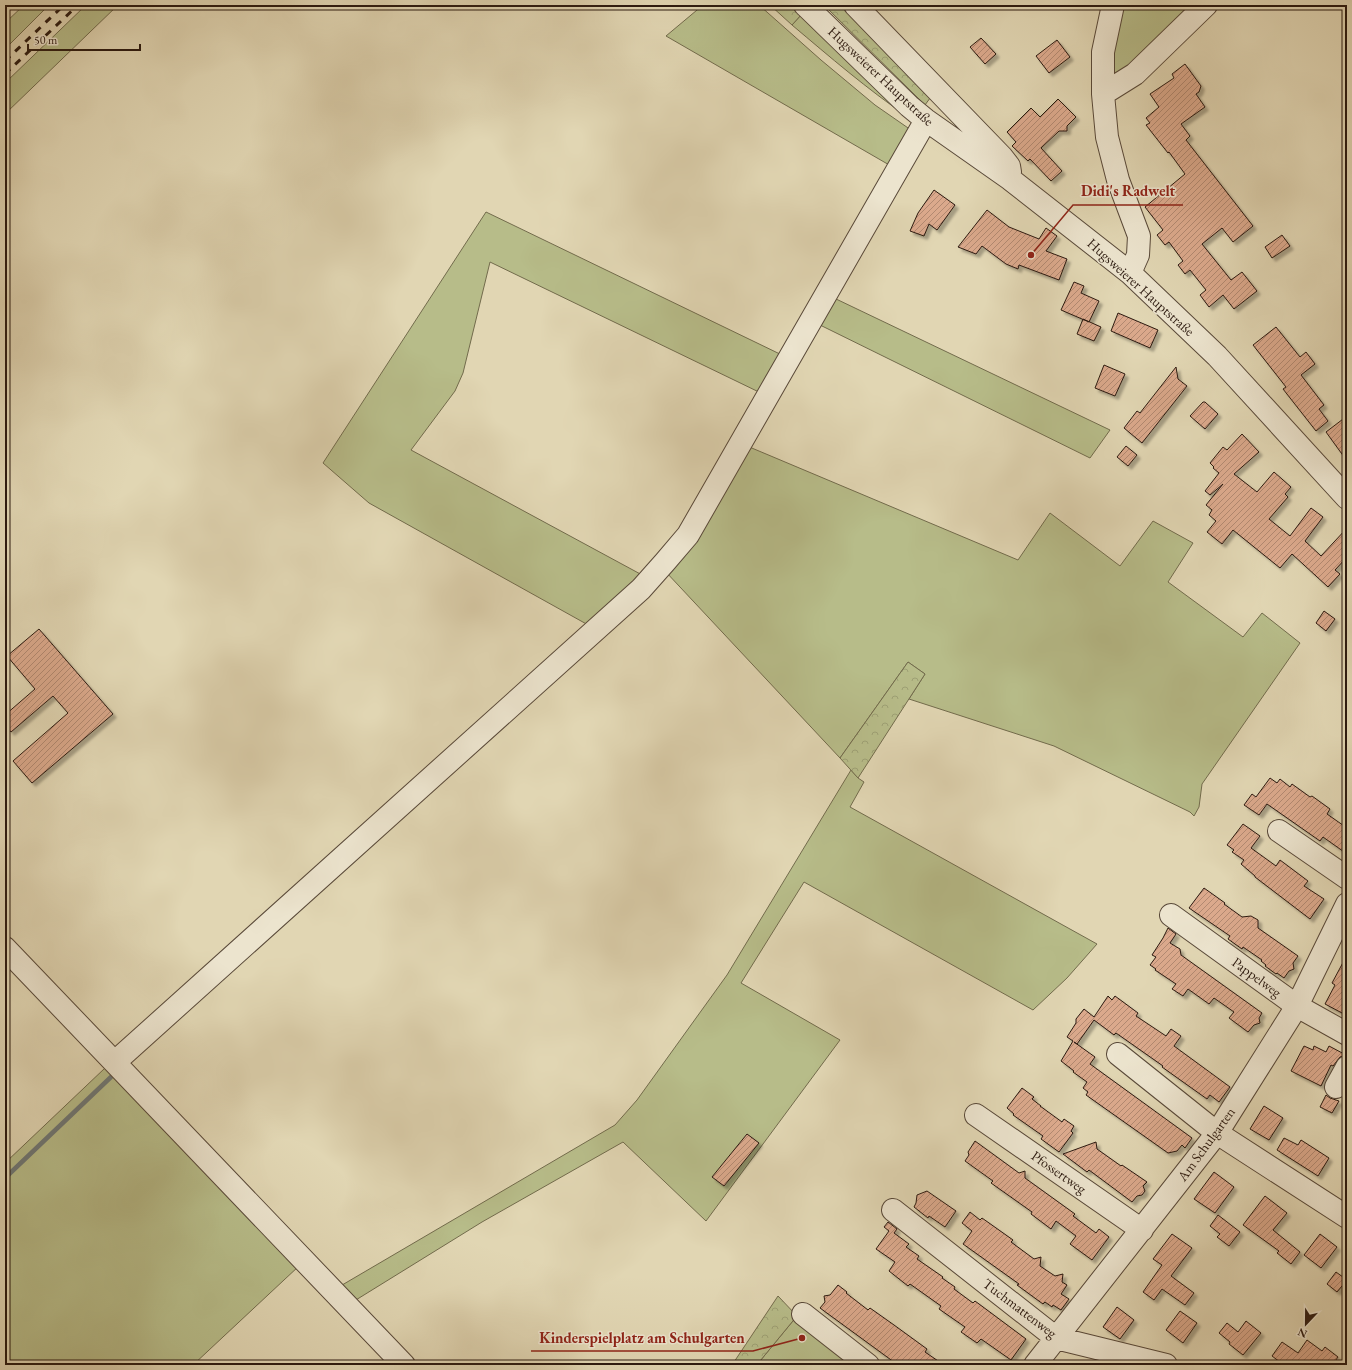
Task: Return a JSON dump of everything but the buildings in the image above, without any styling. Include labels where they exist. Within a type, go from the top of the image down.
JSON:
[{"type":"street","name":"Hugsweierer Hauptstraße","points":[[805,5],[909,106],[926,120],[1010,179],[1130,273],[1217,356],[1347,498]]},
{"type":"street","points":[[855,5],[1002,157],[1009,166],[1010,179]]},
{"type":"street","points":[[1113,5],[1103,52],[1103,94],[1108,137],[1118,180],[1138,236],[1138,255],[1130,273]]},
{"type":"street","points":[[1103,94],[1135,74],[1206,5]]},
{"type":"street","points":[[115,1062],[641,589],[665,562],[688,535],[926,120]]},
{"type":"street","points":[[1279,831],[1347,878]]},
{"type":"street","name":"Am Schulgarten","points":[[1035,1365],[1217,1133],[1297,1006],[1347,904]]},
{"type":"street","name":"Pappelweg","points":[[1171,915],[1297,1006],[1347,1034]]},
{"type":"street","points":[[5,948],[404,1365]]},
{"type":"street","points":[[1118,1054],[1217,1133],[1347,1217]]},
{"type":"street","points":[[1336,1087],[1347,1066]]},
{"type":"street","name":"Pfossertweg","points":[[976,1115],[1142,1230]]},
{"type":"street","name":"Tuchmattenweg","points":[[893,1210],[1056,1338],[1166,1365]]},
{"type":"street","points":[[803,1314],[868,1365]]},
{"type":"green space","points":[[24,5],[49,5],[5,49],[5,23]]},
{"type":"green space","points":[[86,5],[118,5],[5,114],[5,83]]},
{"type":"green space","points":[[703,5],[759,5],[875,105],[911,130],[891,166],[666,36]]},
{"type":"green space","points":[[770,5],[791,5],[801,15],[792,25]]},
{"type":"green space","points":[[824,5],[847,5],[933,94],[925,105]]},
{"type":"green space","points":[[1117,5],[1191,5],[1124,72],[1112,74]]},
{"type":"green space","points":[[801,15],[908,117],[863,84],[792,25]]},
{"type":"green space","points":[[486,212],[784,356],[763,394],[490,262],[463,373],[455,391],[411,450],[644,576],[590,626],[369,503],[323,463]]},
{"type":"green space","points":[[834,298],[1110,430],[1090,458],[820,325]]},
{"type":"green space","points":[[747,446],[1018,560],[1050,513],[1120,566],[1153,521],[1193,543],[1168,582],[1243,637],[1262,613],[1300,643],[1202,784],[1199,807],[1194,816],[1190,812],[1054,746],[909,699],[925,674],[908,662],[840,758],[665,571]]},
{"type":"green space","points":[[908,662],[925,674],[858,778],[840,758]]},
{"type":"green space","points":[[851,770],[864,782],[850,807],[1097,944],[1067,978],[1033,1010],[804,882],[741,983],[840,1040],[706,1221],[623,1142],[482,1222],[351,1303],[337,1288],[615,1125],[637,1100],[727,975]]},
{"type":"green space","points":[[105,1068],[299,1266],[193,1365],[5,1365],[5,1163]]},
{"type":"green space","points":[[778,1296],[797,1316],[760,1361],[752,1365],[732,1365]]},
{"type":"green space","points":[[797,1316],[852,1360],[848,1365],[752,1365],[760,1361]]},
{"type":"waterway","points":[[5,1178],[111,1077]]},
{"type":"railway","points":[[5,61],[64,5]]},
{"type":"railway","points":[[5,74],[78,5]]},
{"type":"place","name":"Didi's Radwelt","points":[[1031,255]]},
{"type":"place","name":"Kinderspielplatz am Schulgarten","points":[[802,1338]]}]
